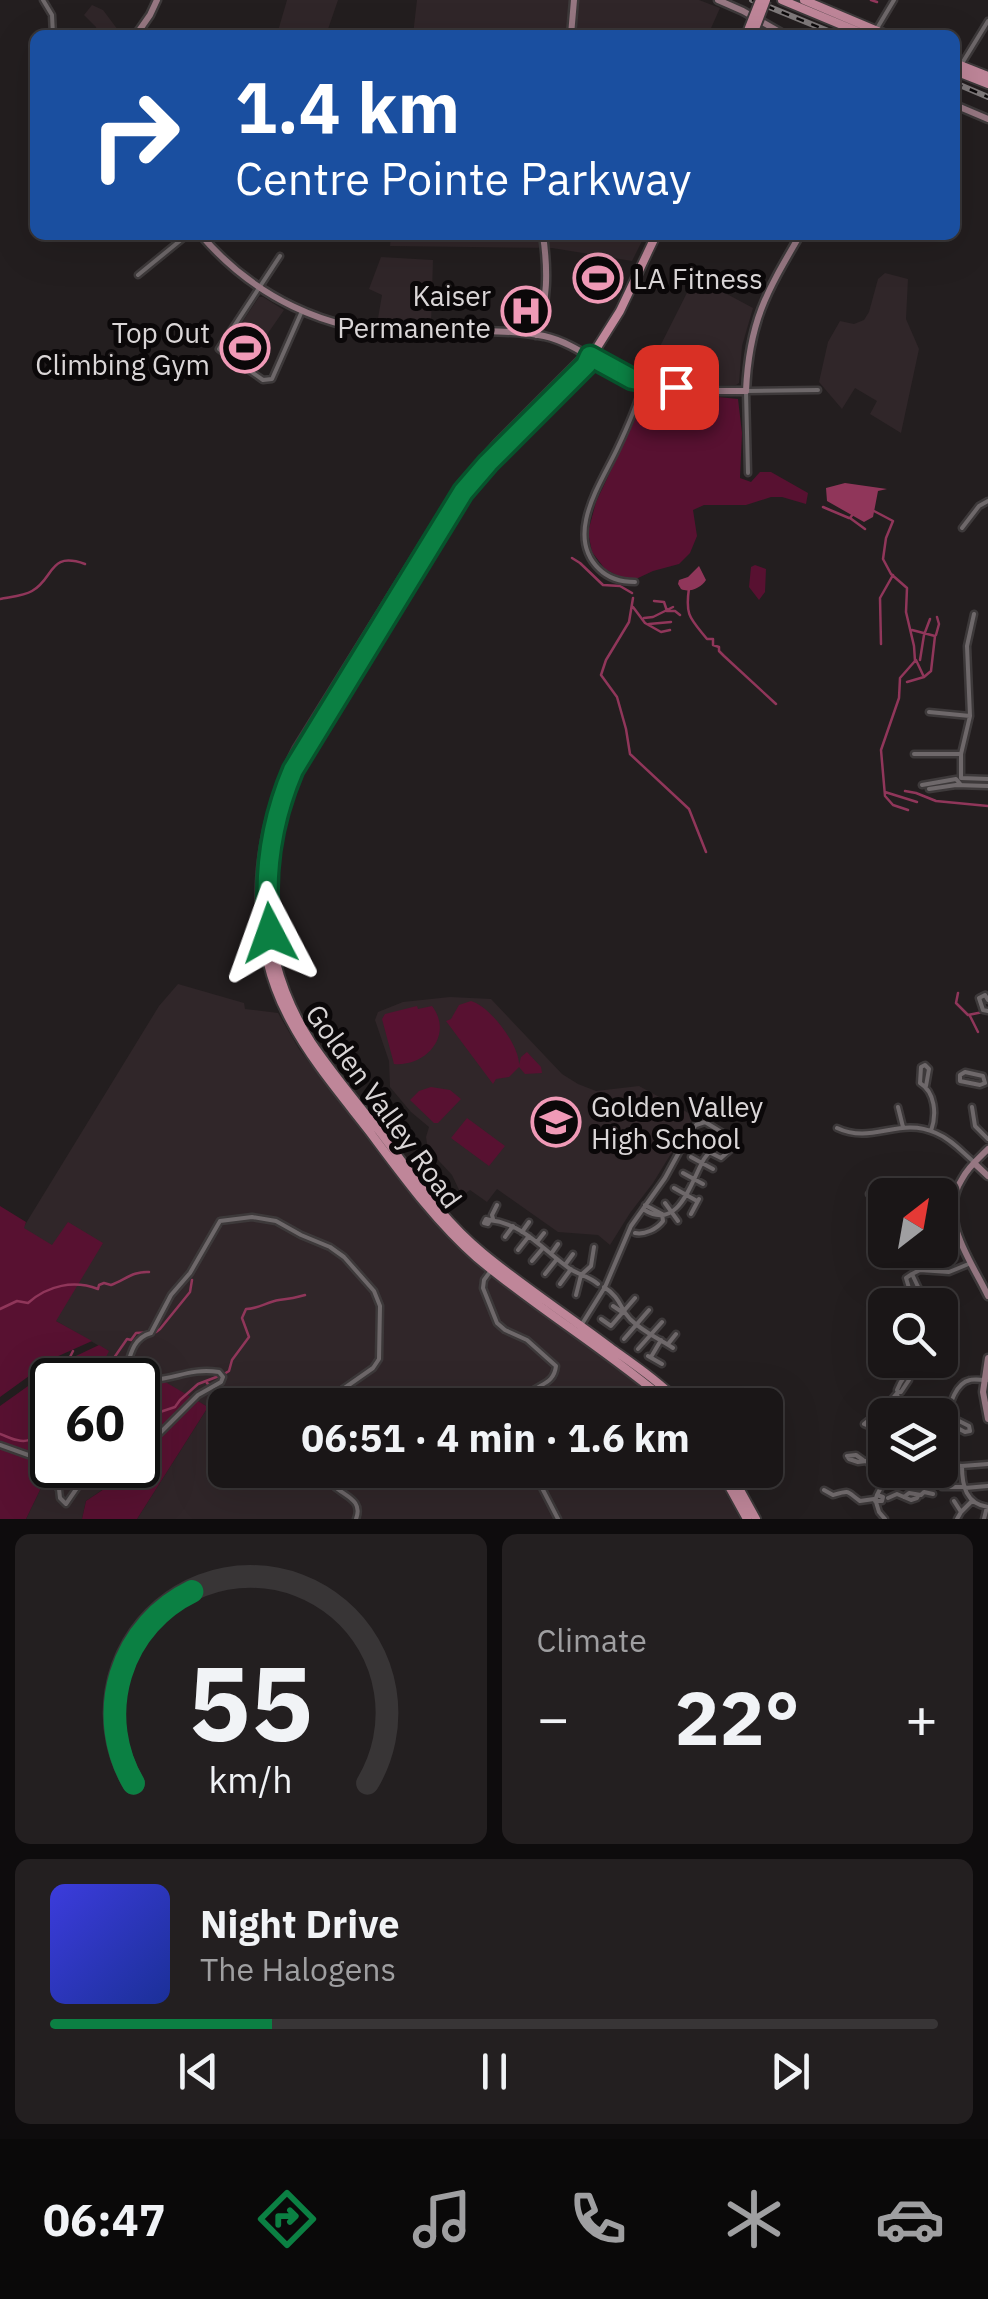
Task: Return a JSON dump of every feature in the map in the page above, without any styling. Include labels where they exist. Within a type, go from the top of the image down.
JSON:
[{"type":"main road","points":[[752,30],[763,0]]},
{"type":"main road","points":[[782,0],[861,30]]},
{"type":"main road","points":[[804,0],[863,30]]},
{"type":"main road","points":[[960,70],[988,76]]},
{"type":"main road","points":[[960,71],[988,84]]},
{"type":"main road","name":"Golden Valley Road","points":[[652,1388],[479,1250],[423,1190],[311,1042],[292,1005],[274,954],[266,878],[274,822],[293,770],[463,492],[586,365],[620,311],[654,240]]},
{"type":"main road","name":"Golden Valley Road","points":[[590,356],[581,360],[468,474],[297,749],[274,804],[262,852],[260,896],[273,979],[289,1018],[305,1046],[418,1196],[446,1228],[492,1269],[663,1388]]},
{"type":"main road","points":[[730,1488],[747,1519]]},
{"type":"main road","points":[[739,1488],[756,1519]]},
{"type":"street","points":[[44,0],[52,15],[53,30]]},
{"type":"street","points":[[140,30],[157,0]]},
{"type":"street","points":[[571,30],[574,0]]},
{"type":"street","points":[[718,0],[776,30]]},
{"type":"street","points":[[874,30],[894,0]]},
{"type":"street","points":[[960,63],[988,21]]},
{"type":"street","points":[[960,107],[988,119]]},
{"type":"street","points":[[138,275],[182,240]]},
{"type":"street","points":[[206,240],[230,266],[260,288],[302,311],[340,324],[382,332],[482,330],[536,335],[566,343],[643,383],[713,391],[818,390]]},
{"type":"street","points":[[536,335],[547,284],[544,240]]},
{"type":"street","points":[[748,473],[747,367],[758,315],[797,240]]},
{"type":"street","points":[[280,256],[219,349],[263,380],[272,379],[302,311]]},
{"type":"street","points":[[634,582],[617,580],[599,569],[589,555],[585,534],[594,495],[621,442],[643,383]]},
{"type":"street","points":[[962,528],[988,501]]},
{"type":"street","points":[[961,782],[961,754],[970,716],[967,646],[974,614]]},
{"type":"street","points":[[929,712],[970,716]]},
{"type":"street","points":[[914,754],[961,754]]},
{"type":"street","points":[[922,785],[956,779],[988,786]]},
{"type":"street","points":[[928,789],[988,779]]},
{"type":"street","points":[[988,1000],[984,995],[979,998],[983,1010],[988,1011]]},
{"type":"street","points":[[965,1072],[986,1079],[980,1085],[960,1081],[959,1077],[965,1072]]},
{"type":"street","points":[[926,1086],[934,1106],[932,1131]]},
{"type":"street","points":[[898,1107],[903,1127]]},
{"type":"street","points":[[972,1107],[975,1126],[988,1139]]},
{"type":"street","points":[[579,1329],[605,1288],[631,1226],[696,1125],[708,1123],[724,1133],[702,1163],[687,1195],[672,1211],[662,1214],[644,1208]]},
{"type":"street","points":[[837,1128],[858,1135],[912,1126],[932,1131],[952,1142],[988,1176]]},
{"type":"street","points":[[701,1141],[721,1158],[730,1150]]},
{"type":"street","points":[[958,1186],[988,1149]]},
{"type":"street","points":[[691,1156],[713,1169]]},
{"type":"street","points":[[683,1173],[704,1184]]},
{"type":"street","points":[[674,1188],[698,1200],[691,1214]]},
{"type":"street","points":[[664,1203],[678,1221]]},
{"type":"street","points":[[497,1205],[492,1220],[529,1236],[585,1280],[616,1295],[623,1309],[650,1336],[670,1346],[676,1334]]},
{"type":"street","points":[[504,1237],[514,1213]]},
{"type":"street","points":[[636,1234],[660,1225],[662,1214]]},
{"type":"street","points":[[129,1358],[140,1337],[151,1333],[171,1295],[190,1273],[220,1222],[252,1217],[276,1221],[330,1247],[374,1291],[380,1306],[379,1359],[347,1388]]},
{"type":"street","points":[[522,1232],[530,1222]]},
{"type":"street","points":[[537,1242],[544,1233]]},
{"type":"street","points":[[518,1250],[529,1236]]},
{"type":"street","points":[[958,1236],[988,1296]]},
{"type":"street","points":[[551,1254],[558,1244]]},
{"type":"street","points":[[576,1295],[582,1275],[591,1266],[594,1246]]},
{"type":"street","points":[[532,1261],[543,1248]]},
{"type":"street","points":[[564,1265],[573,1254]]},
{"type":"street","points":[[545,1274],[557,1258]]},
{"type":"street","points":[[912,1274],[920,1270],[949,1272],[972,1263]]},
{"type":"street","points":[[492,1269],[483,1288],[497,1323],[527,1340],[556,1366],[551,1379],[538,1388]]},
{"type":"street","points":[[560,1284],[571,1269]]},
{"type":"street","points":[[600,1319],[611,1326],[636,1298]]},
{"type":"street","points":[[613,1306],[623,1309]]},
{"type":"street","points":[[624,1339],[649,1310]]},
{"type":"street","points":[[638,1349],[662,1322]]},
{"type":"street","points":[[661,1340],[650,1356],[662,1364]]},
{"type":"street","points":[[988,1358],[983,1392],[988,1419]]},
{"type":"street","points":[[160,1378],[198,1369],[219,1372],[221,1382],[210,1388]]},
{"type":"street","points":[[898,1398],[909,1378]]},
{"type":"street","points":[[954,1398],[961,1384],[986,1380]]},
{"type":"street","points":[[160,1433],[208,1389]]},
{"type":"street","points":[[0,1445],[30,1455]]},
{"type":"street","points":[[864,1460],[868,1459]]},
{"type":"street","points":[[958,1466],[985,1462],[986,1473]]},
{"type":"street","points":[[962,1466],[972,1502],[988,1507],[984,1519]]},
{"type":"street","points":[[958,1487],[988,1486]]},
{"type":"street","points":[[58,1488],[66,1504],[76,1488]]},
{"type":"street","points":[[334,1488],[356,1502],[356,1519]]},
{"type":"street","points":[[542,1488],[558,1519]]},
{"type":"street","points":[[881,1488],[878,1512],[885,1519]]},
{"type":"street","points":[[951,1488],[951,1494]]},
{"type":"street","points":[[840,1492],[898,1500],[910,1494],[920,1495]]},
{"type":"street","points":[[954,1501],[960,1512]]},
{"type":"street","points":[[958,1519],[972,1502]]},
{"type":"shaded area","points":[[287,0],[338,0],[328,30],[278,30]]},
{"type":"shaded area","points":[[417,0],[699,0],[720,8],[710,30],[414,30]]},
{"type":"shaded area","points":[[92,5],[103,10],[118,30],[96,30],[84,15]]},
{"type":"shaded area","points":[[391,240],[642,240],[632,261],[552,248],[390,246]]},
{"type":"shaded area","points":[[381,257],[433,260],[431,325],[377,324],[382,295],[369,289]]},
{"type":"shaded area","points":[[885,273],[908,279],[906,319],[919,349],[901,433],[870,414],[877,401],[855,388],[842,409],[819,382],[828,342],[840,321],[854,324],[864,320],[878,279]]},
{"type":"shaded area","points":[[695,277],[753,308],[736,385],[645,376]]},
{"type":"shaded area","points":[[259,297],[284,310],[264,339],[241,324]]},
{"type":"shaded area","points":[[649,390],[738,399],[742,433],[740,478],[751,482],[760,472],[771,472],[808,493],[806,504],[771,497],[746,505],[704,505],[693,510],[697,536],[690,553],[679,564],[638,578],[622,578],[605,569],[592,552],[588,532],[596,502]]},
{"type":"shaded area","points":[[845,483],[887,489],[878,491],[873,517],[864,522],[827,501],[826,488]]},
{"type":"shaded area","points":[[699,566],[704,583],[691,590],[681,589],[679,580]]},
{"type":"shaded area","points":[[751,567],[766,569],[765,592],[759,600],[749,587]]},
{"type":"shaded area","points":[[178,984],[244,1003],[245,1009],[278,1013],[299,1049],[388,1166],[450,1239],[493,1278],[646,1388],[208,1388],[208,1407],[160,1380],[160,1358],[105,1358],[108,1351],[56,1321],[52,1246],[23,1228],[159,1006]]},
{"type":"shaded area","name":"Golden Valley High School","points":[[450,997],[491,999],[562,1074],[578,1084],[596,1091],[639,1086],[694,1116],[610,1245],[598,1235],[558,1232],[497,1189],[487,1202],[470,1190],[462,1196],[452,1175],[428,1149],[429,1127],[390,1087],[389,1061],[375,1020],[378,1012],[403,1002]]},
{"type":"shaded area","points":[[471,1001],[487,1010],[502,1028],[515,1048],[519,1065],[527,1052],[542,1073],[525,1074],[519,1067],[493,1084],[446,1021],[459,1005]]},
{"type":"shaded area","points":[[432,1006],[438,1017],[438,1038],[426,1055],[406,1064],[394,1064],[382,1019],[385,1014]]},
{"type":"shaded area","points":[[431,1087],[450,1090],[461,1099],[438,1123],[410,1100]]},
{"type":"shaded area","points":[[467,1118],[505,1146],[489,1166],[451,1138]]},
{"type":"shaded area","points":[[0,1206],[26,1222],[24,1228],[52,1245],[68,1222],[103,1243],[56,1321],[92,1341],[54,1358],[30,1358],[30,1375],[0,1397]]},
{"type":"shaded area","points":[[99,1345],[109,1351],[105,1358],[72,1358]]},
{"type":"shaded area","points":[[160,1379],[208,1407],[160,1483]]},
{"type":"shaded area","points":[[30,1385],[30,1488],[41,1488],[26,1519],[0,1519],[0,1406]]},
{"type":"shaded area","points":[[208,1407],[208,1488],[723,1488],[740,1519],[137,1519]]},
{"type":"shaded area","points":[[41,1488],[105,1488],[86,1501],[82,1519],[26,1519]]},
{"type":"shaded area","points":[[106,1488],[157,1488],[137,1519],[82,1519],[86,1501]]},
{"type":"waterway","points":[[871,0],[877,2]]},
{"type":"waterway","points":[[823,507],[849,518]]},
{"type":"waterway","points":[[874,511],[893,521],[883,559],[891,574],[907,588],[906,612],[914,646],[915,661],[900,678],[899,698],[881,750],[885,796],[893,805],[908,810]]},
{"type":"waterway","points":[[853,514],[850,518],[865,529]]},
{"type":"waterway","points":[[572,558],[603,585],[620,586],[632,593]]},
{"type":"waterway","points":[[0,599],[32,591],[58,563],[85,564]]},
{"type":"waterway","points":[[881,644],[880,598],[893,575]]},
{"type":"waterway","points":[[689,588],[688,611],[696,626],[776,704]]},
{"type":"waterway","points":[[633,598],[629,622],[601,675],[617,697],[630,754],[689,809],[706,852]]},
{"type":"waterway","points":[[654,601],[664,602],[667,611],[680,615]]},
{"type":"waterway","points":[[633,607],[645,623],[661,632],[670,630]]},
{"type":"waterway","points":[[644,618],[673,607]]},
{"type":"waterway","points":[[936,635],[937,617]]},
{"type":"waterway","points":[[920,660],[930,619]]},
{"type":"waterway","points":[[649,624],[671,622]]},
{"type":"waterway","points":[[907,682],[931,671],[935,636],[912,630]]},
{"type":"waterway","points":[[916,660],[923,675]]},
{"type":"waterway","points":[[905,791],[936,801],[988,806]]},
{"type":"waterway","points":[[885,792],[917,802]]},
{"type":"waterway","points":[[958,993],[956,1003],[968,1015],[983,1012]]},
{"type":"waterway","points":[[970,1016],[978,1032]]},
{"type":"waterway","points":[[0,1309],[17,1301],[28,1303],[62,1286],[98,1289],[104,1283],[111,1285],[149,1272]]},
{"type":"waterway","points":[[114,1358],[136,1333],[160,1329],[190,1292],[192,1280]]},
{"type":"waterway","points":[[224,1374],[249,1337],[242,1318],[246,1309],[305,1295]]},
{"type":"waterway","points":[[70,1358],[73,1351]]},
{"type":"waterway","points":[[160,1412],[175,1407],[198,1384],[219,1376]]},
{"type":"waterway","points":[[207,1383],[212,1388]]},
{"type":"waterway","points":[[0,1434],[15,1440],[30,1439]]},
{"type":"railway","points":[[752,0],[826,30]]},
{"type":"railway","points":[[960,85],[988,97]]},
{"type":"place","name":"LA Fitness","points":[[598,278]]},
{"type":"place","name":"Kaiser Permanente","points":[[526,311]]},
{"type":"place","name":"Top Out Climbing Gym","points":[[245,348]]},
{"type":"place","name":"Golden Valley High School","points":[[556,1122]]},
{"type":"route","points":[[270,933],[266,894],[269,852],[278,808],[293,770],[463,492],[586,365],[590,356],[632,379],[676,387]]}]
